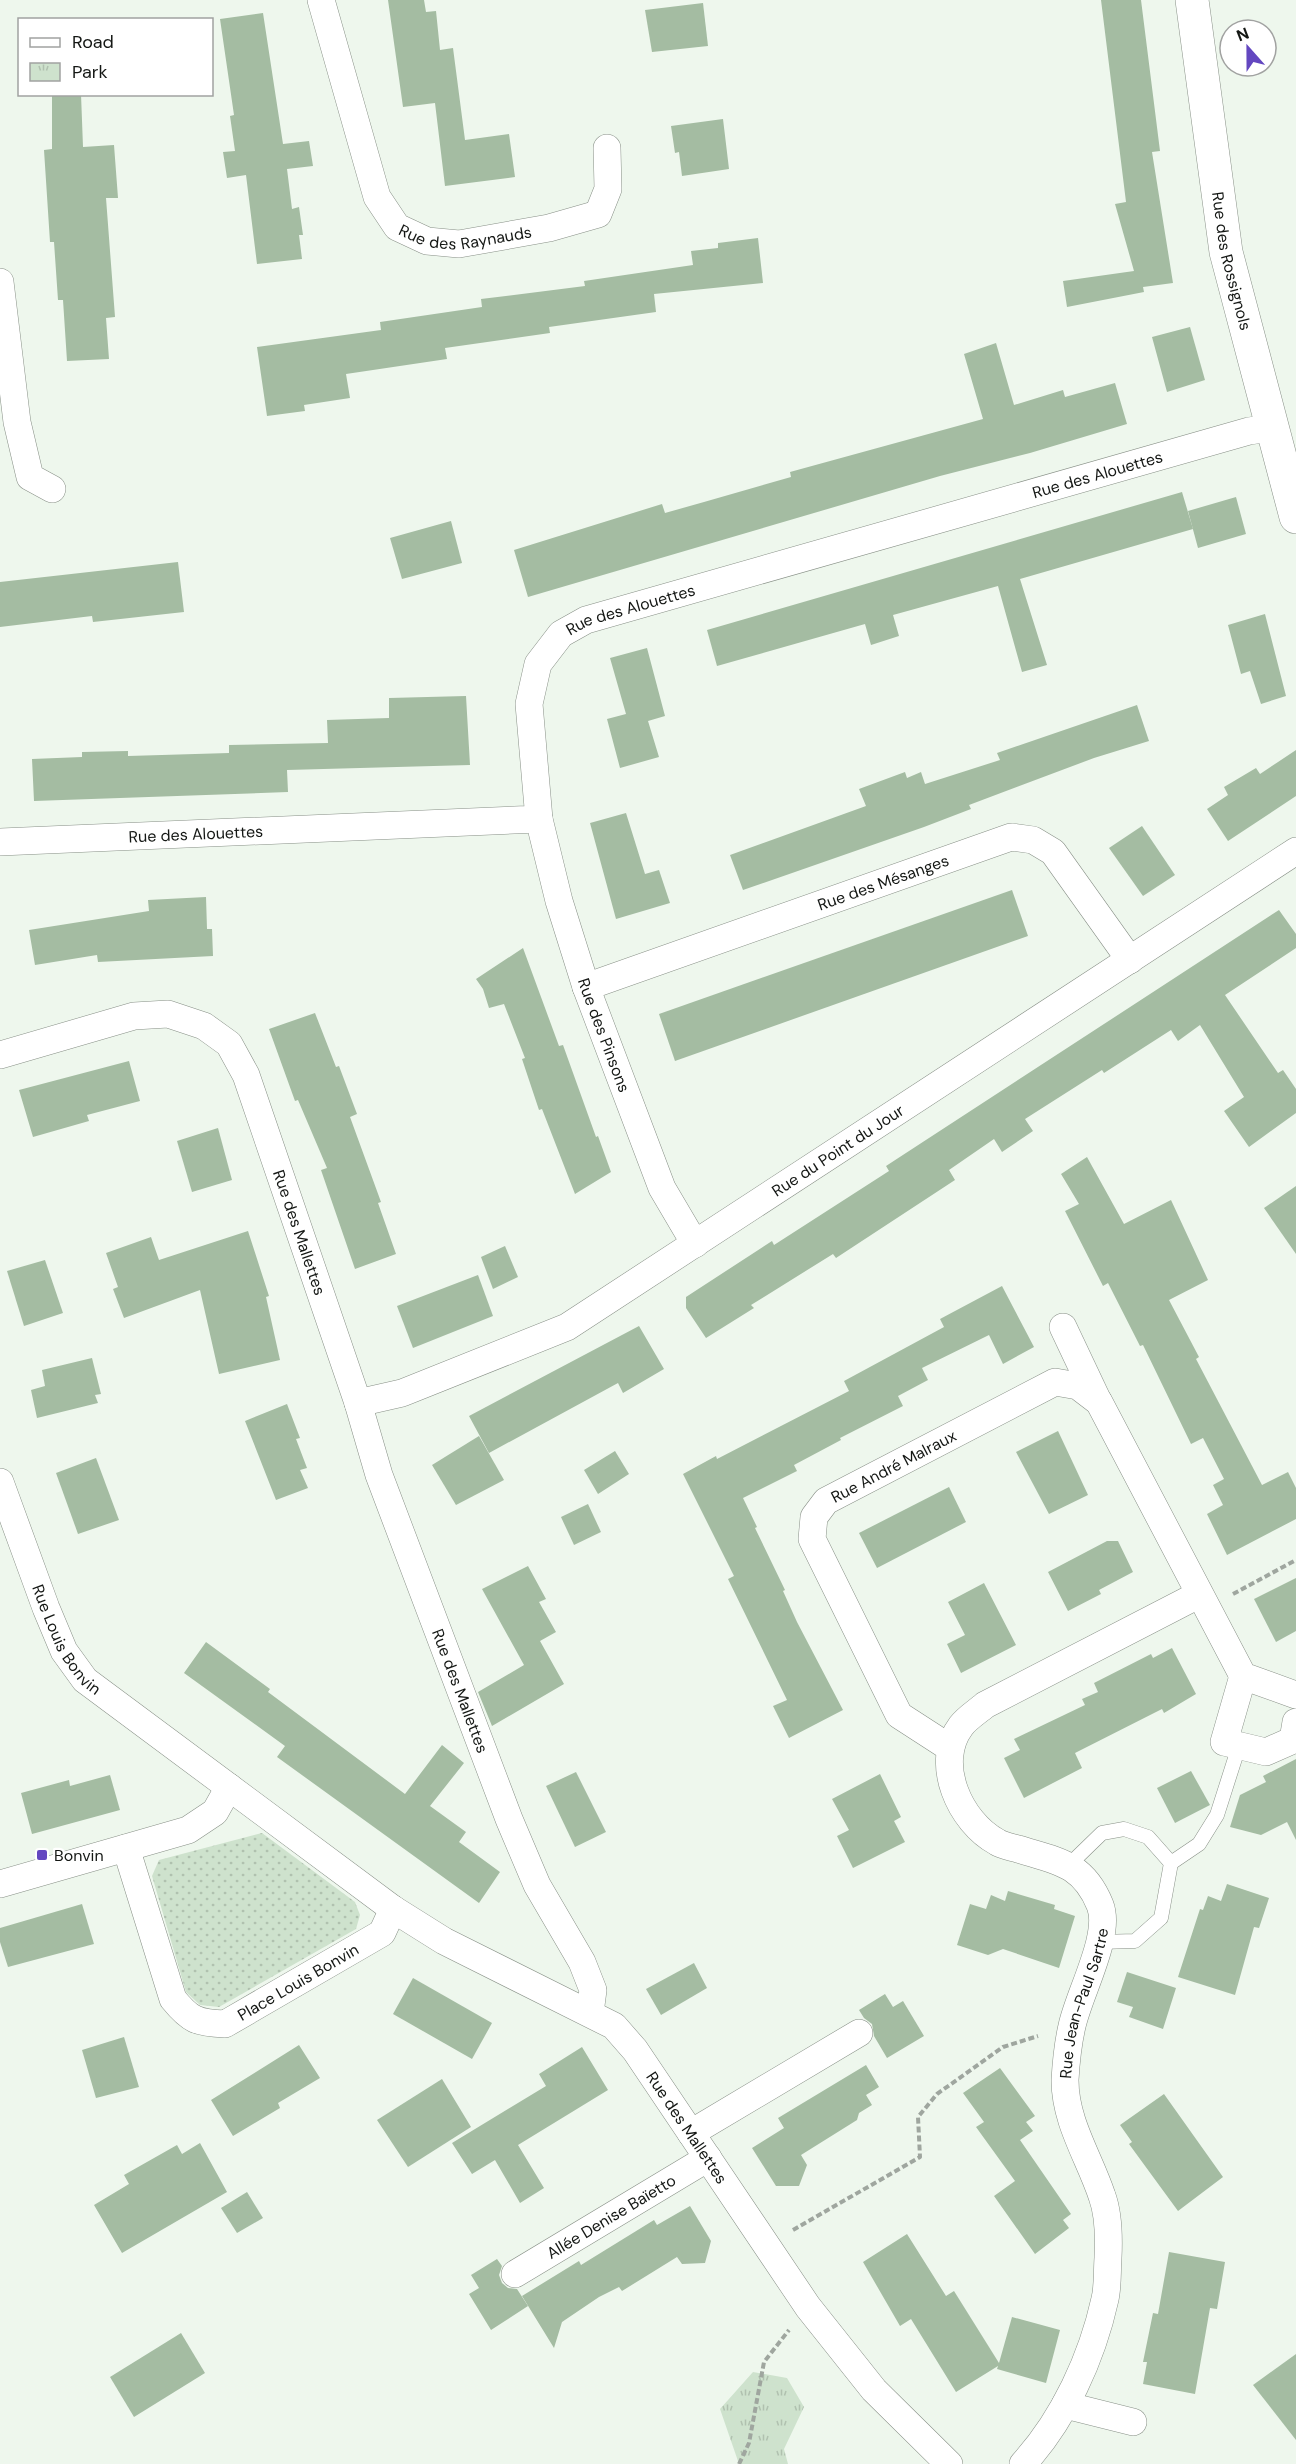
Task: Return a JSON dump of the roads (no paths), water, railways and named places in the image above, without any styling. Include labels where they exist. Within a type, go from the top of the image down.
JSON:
[{"type":"street","name":"Rue des Raynauds","points":[[321,0],[377,197],[397,227],[427,241],[459,244],[549,228],[598,214],[608,189],[607,148]]},
{"type":"street","name":"Rue des Rossignols","points":[[1192,0],[1226,252],[1296,517]]},
{"type":"street","points":[[0,282],[17,422],[30,477],[52,489]]},
{"type":"street","name":"Rue des Alouettes","points":[[0,842],[538,819],[529,704],[538,664],[561,634],[597,617],[1237,434],[1271,428]]},
{"type":"street","name":"Rue des Pinsons","points":[[538,819],[559,901],[586,987],[662,1188],[694,1244]]},
{"type":"street","name":"Rue des Mésanges","points":[[586,987],[1011,837],[1033,840],[1053,852],[1130,960]]},
{"type":"street","name":"Rue du Point du Jour","points":[[358,1403],[402,1393],[567,1327],[1296,851]]},
{"type":"street","name":"Rue des Mallettes","points":[[0,1055],[134,1016],[168,1014],[204,1026],[230,1044],[246,1075],[358,1403],[379,1475],[509,1819],[537,1885],[582,1962],[593,1990],[590,2013],[614,2026],[635,2049],[807,2307],[874,2390],[949,2464]]},
{"type":"street","name":"Rue André Malraux","points":[[1063,1327],[1099,1402],[1242,1676]]},
{"type":"street","name":"Rue André Malraux","points":[[950,1748],[899,1715],[812,1539],[814,1517],[826,1501],[1055,1382],[1078,1386],[1099,1402]]},
{"type":"street","name":"Rue Louis Bonvin","points":[[0,1482],[64,1651],[85,1680],[229,1787]]},
{"type":"street","points":[[950,1748],[961,1726],[985,1705],[1202,1601]]},
{"type":"street","points":[[1296,1695],[1242,1676],[1224,1742],[1266,1752],[1293,1740],[1296,1722]]},
{"type":"street","name":"Rue Jean-Paul Sartre","points":[[950,1748],[951,1780],[960,1807],[976,1826],[997,1843],[1069,1865],[1090,1885],[1101,1907],[1104,1928],[1072,2026],[1065,2080],[1068,2113],[1103,2198],[1109,2237],[1105,2298],[1087,2360],[1065,2405],[1034,2452],[1023,2464]]},
{"type":"street","points":[[0,1884],[188,1830],[215,1812],[229,1787],[393,1909],[444,1941],[590,2013]]},
{"type":"street","name":"Place Louis Bonvin","points":[[126,1848],[173,1999],[186,2015],[203,2024],[225,2024],[381,1933],[393,1909]]},
{"type":"street","points":[[691,2133],[859,2033]]},
{"type":"street","name":"Allée Denise Baïetto","points":[[514,2274],[708,2158]]},
{"type":"street","points":[[1065,2405],[1133,2422]]},
{"type":"lane","points":[[1099,1942],[1135,1941],[1161,1918],[1171,1863],[1199,1844],[1217,1815],[1239,1746]]},
{"type":"lane","points":[[1069,1865],[1102,1833],[1124,1829],[1148,1838],[1171,1863]]},
{"type":"place","name":"Bonvin","points":[[42,1855]]}]
